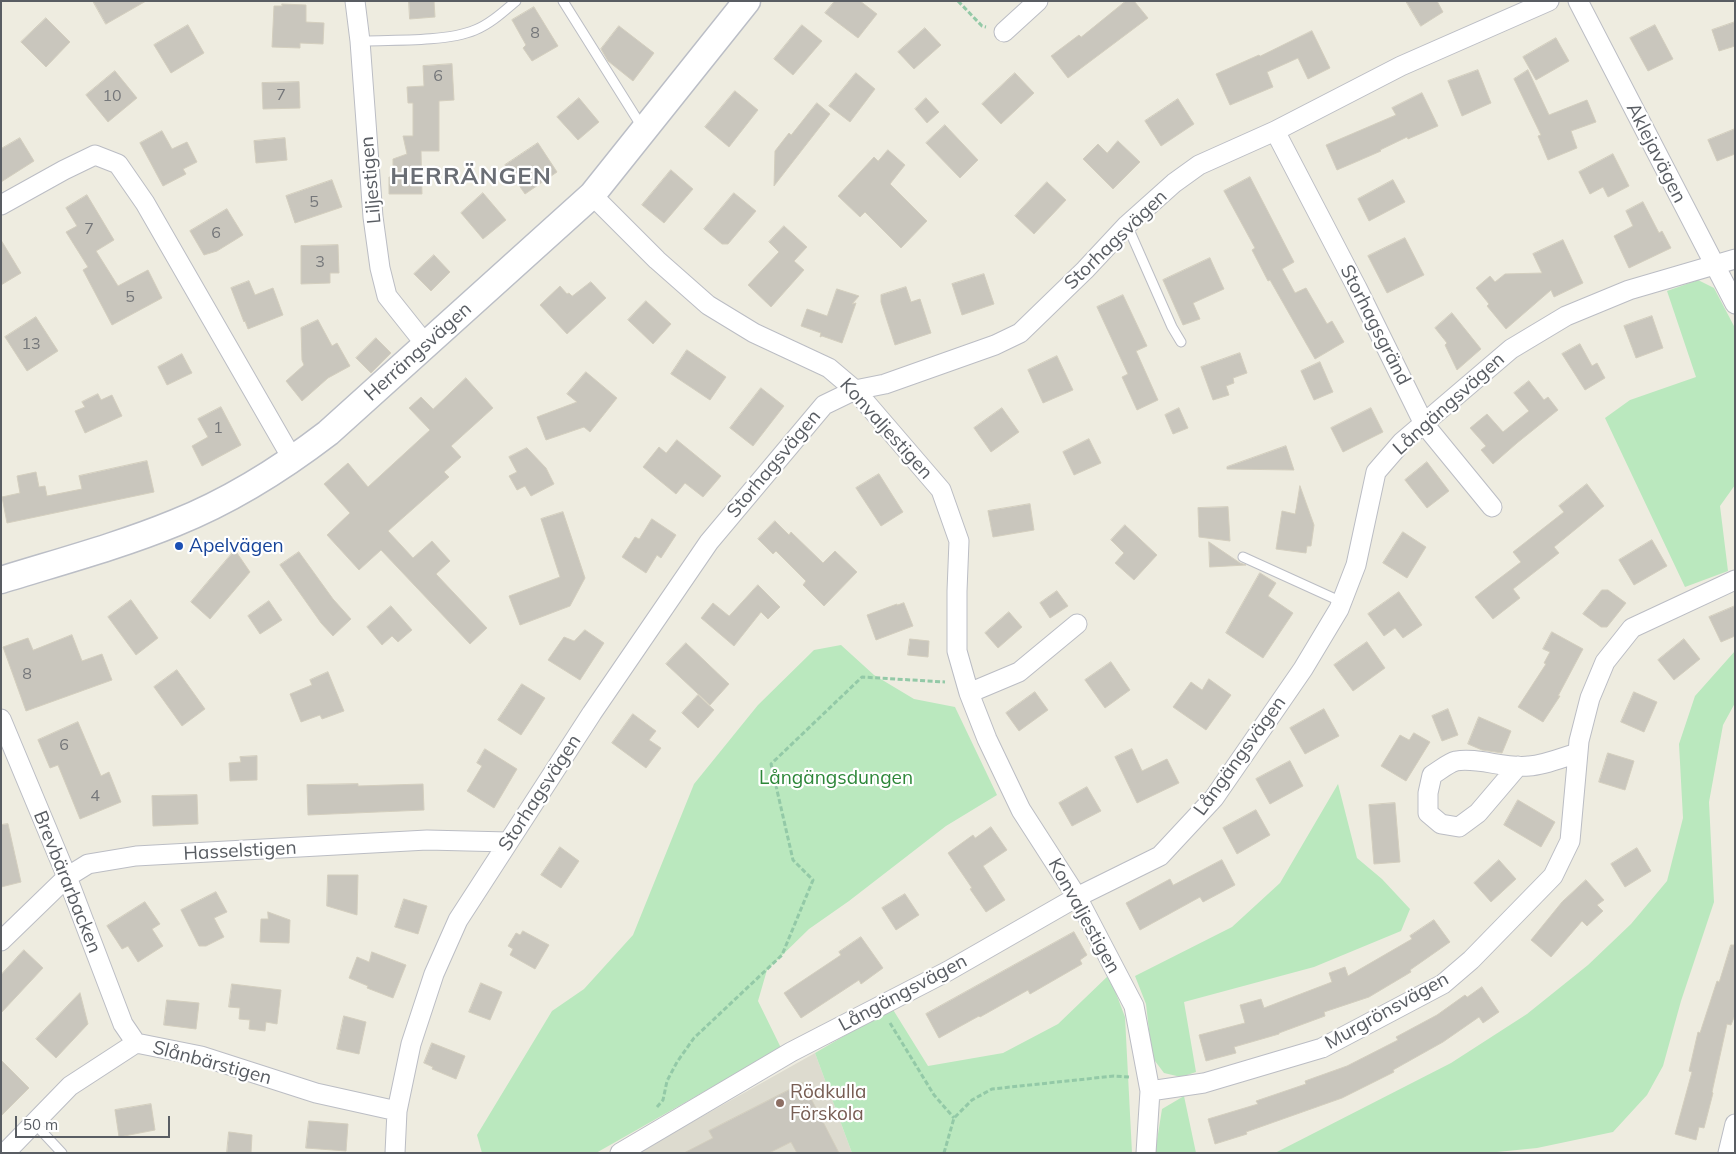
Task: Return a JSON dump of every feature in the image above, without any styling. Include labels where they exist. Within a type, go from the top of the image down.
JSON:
[{"type":"street","name":"Liljestigen","points":[[355,1],[360,41],[373,218],[380,268],[387,296],[426,345]]},
{"type":"street","name":"Herrängsvägen","points":[[1,580],[175,523],[219,503],[293,460],[328,433],[592,195],[747,1]]},
{"type":"street","points":[[1004,32],[1038,1]]},
{"type":"street","name":"Storhagsvägen","points":[[395,1153],[397,1111],[411,1044],[434,974],[458,920],[592,713],[708,542],[824,405],[855,390],[885,384],[995,345],[1020,333],[1085,270],[1127,225],[1174,183],[1200,165],[1275,130],[1401,66],[1549,1]]},
{"type":"street","name":"Aklejavägen","points":[[1578,1],[1735,304]]},
{"type":"street","name":"Storhagsgränd","points":[[1275,130],[1357,288],[1424,424],[1492,507]]},
{"type":"street","points":[[1,205],[95,155],[118,164],[145,203],[293,460]]},
{"type":"street","name":"Konvaljestigen","points":[[592,195],[657,260],[708,305],[754,333],[829,368],[855,390],[941,490],[959,541],[957,651],[967,688],[987,739],[1021,810],[1077,896],[1134,1006],[1149,1084],[1146,1153]]},
{"type":"street","name":"Långängsvägen","points":[[620,1153],[791,1052],[948,971],[1077,896],[1160,856],[1214,798],[1303,669],[1342,602],[1356,565],[1376,472],[1402,442],[1511,349],[1566,316],[1629,290],[1735,259]]},
{"type":"street","name":"Murgrönsvägen","points":[[1149,1084],[1204,1083],[1322,1048],[1443,984],[1471,960],[1553,876],[1570,841],[1577,753],[1590,698],[1605,662],[1632,628],[1735,580]]},
{"type":"street","points":[[967,688],[1019,672],[1077,624]]},
{"type":"street","name":"Brevbärarbacken","points":[[1,719],[67,877],[123,1024],[136,1043]]},
{"type":"street","points":[[1518,766],[1478,813],[1459,827],[1441,824],[1428,813],[1428,793],[1432,775],[1454,761],[1473,761],[1503,766],[1518,766],[1528,766],[1552,762],[1577,753]]},
{"type":"street","name":"Hasselstigen","points":[[1,941],[67,877],[88,864],[136,856],[427,840],[508,842]]},
{"type":"street","name":"Slånbärstigen","points":[[5,1153],[70,1086],[136,1043],[201,1056],[316,1093],[397,1111]]},
{"type":"street","points":[[1728,1153],[1735,1124]]},
{"type":"lane","points":[[360,41],[433,38],[462,34],[492,21],[516,1]]},
{"type":"lane","points":[[563,1],[643,129]]},
{"type":"lane","points":[[1127,225],[1172,328],[1182,342]]},
{"type":"lane","points":[[1243,556],[1342,602]]},
{"type":"lane","points":[[34,1123],[62,1153]]},
{"type":"path","points":[[958,1],[982,26],[1004,32]]},
{"type":"path","points":[[663,1100],[667,1081],[677,1062],[694,1038],[782,955],[813,880],[792,860],[771,764],[862,677],[967,688]]},
{"type":"path","points":[[880,1006],[934,1095],[954,1118]]},
{"type":"path","points":[[944,1153],[954,1118],[972,1100],[992,1089],[1114,1076],[1149,1084]]},
{"type":"shaded area","name":"Rödkulla Förskola","points":[[815,1053],[852,1153],[637,1153]]},
{"type":"green space","points":[[1698,280],[1714,288],[1735,328],[1735,485],[1720,506],[1728,571],[1685,587],[1605,418],[1630,400],[1696,377],[1667,291]]},
{"type":"green space","name":"Långängsdungen","points":[[841,645],[874,675],[914,699],[955,707],[997,795],[946,826],[849,901],[809,929],[767,970],[758,1001],[781,1048],[596,1153],[482,1153],[477,1135],[552,1011],[584,989],[633,935],[694,784],[758,705],[814,650]]},
{"type":"green space","points":[[1735,651],[1735,703],[1723,725],[1709,802],[1714,902],[1681,1001],[1663,1066],[1647,1095],[1613,1132],[1537,1148],[1487,1153],[1275,1153],[1451,1063],[1527,1014],[1588,965],[1631,924],[1667,881],[1683,818],[1679,744],[1695,696]]},
{"type":"green space","points":[[1338,784],[1357,858],[1382,879],[1410,909],[1401,931],[1314,967],[1184,1002],[1196,1072],[1181,1077],[1164,1073],[1152,1057],[1146,1004],[1135,976],[1232,927],[1280,883]]},
{"type":"green space","points":[[1109,975],[1125,1017],[1132,1153],[852,1153],[815,1053],[892,1008],[928,1066],[1003,1053],[1058,1024]]},
{"type":"green space","points":[[1184,1096],[1196,1153],[1155,1153],[1162,1109]]},
{"type":"building","points":[[93,1],[146,1],[106,24]]},
{"type":"building","points":[[409,1],[434,1],[435,17],[410,19]]},
{"type":"building","points":[[835,1],[860,1],[877,14],[858,38],[825,13]]},
{"type":"building","points":[[1126,1],[1134,1],[1148,18],[1068,78],[1051,56],[1079,35],[1081,37]]},
{"type":"building","points":[[1406,1],[1437,1],[1443,12],[1421,26]]},
{"type":"building","points":[[282,4],[306,5],[306,22],[324,23],[323,44],[300,43],[300,48],[272,47],[274,6],[282,6]]},
{"type":"building","points":[[534,7],[558,46],[532,61],[523,48],[526,45],[512,20]]},
{"type":"building","points":[[46,18],[70,42],[46,67],[21,42]]},
{"type":"building","points":[[1735,22],[1735,46],[1719,51],[1712,30]]},
{"type":"building","points":[[188,25],[204,53],[171,73],[154,45]]},
{"type":"building","points":[[802,25],[822,41],[793,75],[774,59]]},
{"type":"building","points":[[1655,25],[1673,59],[1648,71],[1630,38]]},
{"type":"building","points":[[619,26],[654,53],[633,81],[608,61],[601,49]]},
{"type":"building","points":[[925,28],[941,45],[914,69],[898,52]]},
{"type":"building","points":[[1312,31],[1330,68],[1308,79],[1298,58],[1267,72],[1273,87],[1230,105],[1216,74],[1260,56]]},
{"type":"building","points":[[1556,38],[1569,61],[1536,80],[1523,57]]},
{"type":"building","points":[[452,64],[454,100],[439,101],[439,151],[421,151],[422,194],[389,194],[389,177],[393,177],[393,159],[407,154],[403,136],[413,136],[413,103],[408,103],[407,87],[424,86],[423,66]]},
{"type":"building","points":[[1478,70],[1491,103],[1462,116],[1448,81]]},
{"type":"building","points":[[1528,70],[1549,115],[1587,100],[1596,122],[1571,131],[1577,148],[1548,160],[1538,136],[1541,135],[1514,79]]},
{"type":"building","points":[[115,71],[137,98],[108,122],[86,95]]},
{"type":"building","points":[[856,73],[875,89],[850,122],[829,106]]},
{"type":"building","points":[[1015,73],[1034,93],[1001,124],[982,104]]},
{"type":"building","points":[[299,82],[300,108],[263,109],[262,83]]},
{"type":"building","points":[[735,91],[758,110],[729,147],[705,127]]},
{"type":"building","points":[[1422,93],[1438,126],[1408,139],[1407,137],[1381,151],[1337,170],[1326,145],[1396,115],[1392,108]]},
{"type":"building","points":[[579,98],[599,122],[578,140],[557,117]]},
{"type":"building","points":[[926,98],[939,112],[927,123],[915,109]]},
{"type":"building","points":[[1178,99],[1194,124],[1161,146],[1145,121]]},
{"type":"building","points":[[817,103],[830,114],[774,186],[775,151],[789,133],[791,135]]},
{"type":"building","points":[[945,125],[978,160],[960,178],[926,143]]},
{"type":"building","points":[[1735,129],[1735,154],[1717,161],[1708,140]]},
{"type":"building","points":[[162,131],[172,149],[187,142],[197,162],[183,169],[186,174],[163,186],[140,143]]},
{"type":"building","points":[[20,138],[34,161],[1,182],[1,149]]},
{"type":"building","points":[[285,138],[287,160],[256,163],[254,141]]},
{"type":"building","points":[[1118,141],[1140,162],[1113,189],[1083,159],[1098,144],[1107,153]]},
{"type":"building","points":[[538,143],[557,172],[525,194],[505,165]]},
{"type":"building","points":[[888,150],[905,165],[890,184],[927,221],[901,248],[865,212],[860,217],[838,196],[874,157],[878,161]]},
{"type":"building","points":[[1613,154],[1629,186],[1608,197],[1603,187],[1590,194],[1579,172]]},
{"type":"building","points":[[671,170],[693,189],[664,223],[642,205]]},
{"type":"building","points":[[1250,177],[1294,262],[1282,269],[1295,293],[1306,288],[1327,324],[1332,321],[1344,342],[1315,359],[1270,280],[1268,281],[1252,250],[1255,248],[1224,191]]},
{"type":"building","points":[[332,180],[342,207],[295,223],[286,196]]},
{"type":"building","points":[[1393,180],[1405,202],[1369,221],[1358,199]]},
{"type":"building","points":[[1047,182],[1066,200],[1034,234],[1015,216]]},
{"type":"building","points":[[483,193],[506,220],[483,239],[461,213]]},
{"type":"building","points":[[734,193],[756,211],[728,244],[722,244],[704,229]]},
{"type":"building","points":[[87,195],[114,240],[96,251],[118,286],[148,270],[162,298],[112,325],[83,270],[88,267],[66,232],[77,226],[66,208]]},
{"type":"building","points":[[1643,202],[1659,233],[1662,231],[1671,248],[1629,268],[1614,236],[1633,226],[1626,211]]},
{"type":"building","points":[[227,209],[243,235],[217,251],[204,255],[190,231]]},
{"type":"building","points":[[784,226],[807,247],[794,261],[804,270],[771,307],[748,285],[779,252],[769,242]]},
{"type":"building","points":[[1405,238],[1424,275],[1387,293],[1368,256]]},
{"type":"building","points":[[1,240],[21,273],[1,285]]},
{"type":"building","points":[[1563,240],[1583,283],[1554,297],[1551,290],[1506,329],[1487,306],[1489,304],[1476,288],[1490,276],[1495,282],[1505,274],[1542,273],[1533,254]]},
{"type":"building","points":[[338,245],[339,273],[330,273],[330,283],[301,284],[301,246]]},
{"type":"building","points":[[434,255],[450,272],[431,291],[414,274]]},
{"type":"building","points":[[1210,258],[1224,289],[1193,303],[1200,319],[1183,325],[1163,280]]},
{"type":"building","points":[[984,274],[994,304],[962,315],[952,284]]},
{"type":"building","points":[[249,281],[255,295],[273,288],[283,315],[248,329],[231,288]]},
{"type":"building","points":[[591,282],[606,298],[567,334],[540,305],[560,286],[567,294],[569,293],[572,296]]},
{"type":"building","points":[[906,287],[911,302],[920,299],[931,333],[895,345],[881,302],[881,295]]},
{"type":"building","points":[[837,289],[859,296],[852,304],[856,303],[842,343],[820,337],[821,333],[801,326],[807,309],[827,316]]},
{"type":"building","points":[[1123,295],[1147,346],[1136,351],[1158,400],[1137,410],[1122,377],[1128,374],[1097,307]]},
{"type":"building","points":[[646,301],[671,324],[653,344],[628,320]]},
{"type":"building","points":[[1452,313],[1481,349],[1457,370],[1445,345],[1447,343],[1435,328]]},
{"type":"building","points":[[1652,316],[1663,348],[1636,358],[1624,326]]},
{"type":"building","points":[[36,317],[58,351],[27,371],[5,337]]},
{"type":"building","points":[[318,320],[332,346],[337,343],[350,366],[328,378],[302,401],[286,381],[304,365],[302,360],[301,328]]},
{"type":"building","points":[[376,338],[391,353],[371,373],[356,358]]},
{"type":"building","points":[[1580,344],[1592,366],[1597,363],[1605,378],[1585,390],[1562,354]]},
{"type":"building","points":[[687,350],[726,377],[710,400],[671,374]]},
{"type":"building","points":[[1240,353],[1247,373],[1233,378],[1234,383],[1226,386],[1229,395],[1213,400],[1201,367]]},
{"type":"building","points":[[182,354],[192,373],[167,385],[158,367]]},
{"type":"building","points":[[1057,356],[1073,390],[1043,403],[1028,370]]},
{"type":"building","points":[[1320,362],[1333,392],[1314,400],[1301,371]]},
{"type":"building","points":[[586,372],[617,398],[590,432],[584,427],[546,440],[537,417],[577,402],[567,394]]},
{"type":"building","points":[[466,378],[493,408],[451,446],[461,457],[444,472],[449,477],[388,531],[413,558],[432,541],[450,561],[436,574],[487,628],[470,644],[381,550],[359,570],[327,535],[350,513],[324,484],[348,463],[368,487],[430,430],[409,408],[421,397],[433,409]]},
{"type":"building","points":[[1529,381],[1544,400],[1548,397],[1558,410],[1493,464],[1481,450],[1486,446],[1470,428],[1487,414],[1503,432],[1529,411],[1514,393]]},
{"type":"building","points":[[761,388],[784,406],[753,446],[730,428]]},
{"type":"building","points":[[98,394],[101,400],[112,395],[122,416],[85,433],[75,411],[85,407],[82,402]]},
{"type":"building","points":[[221,407],[241,445],[202,466],[192,446],[208,437],[198,419]]},
{"type":"building","points":[[1002,408],[1019,432],[991,452],[974,428]]},
{"type":"building","points":[[1179,408],[1188,428],[1173,434],[1165,415]]},
{"type":"building","points":[[1371,408],[1383,432],[1343,452],[1331,428]]},
{"type":"building","points":[[1089,439],[1101,463],[1074,475],[1063,452]]},
{"type":"building","points":[[677,440],[721,476],[703,497],[685,483],[676,494],[643,467],[659,447],[666,453]]},
{"type":"building","points":[[1286,446],[1294,470],[1227,469],[1227,467]]},
{"type":"building","points":[[527,448],[546,468],[554,484],[531,496],[525,486],[517,490],[509,476],[517,472],[509,457]]},
{"type":"building","points":[[147,461],[154,492],[7,523],[2,497],[20,493],[17,476],[36,472],[39,487],[45,486],[47,496],[82,489],[79,476]]},
{"type":"building","points":[[1427,462],[1449,491],[1427,508],[1405,480]]},
{"type":"building","points":[[879,474],[903,512],[881,526],[856,488]]},
{"type":"building","points":[[1587,484],[1604,506],[1554,547],[1559,553],[1513,589],[1520,598],[1493,619],[1475,597],[1521,562],[1513,552],[1564,512],[1559,506]]},
{"type":"building","points":[[1300,486],[1314,525],[1311,546],[1307,546],[1306,553],[1276,549],[1282,511],[1295,514]]},
{"type":"building","points":[[1030,504],[1034,530],[993,537],[988,511]]},
{"type":"building","points":[[1228,507],[1230,541],[1199,537],[1198,508]]},
{"type":"building","points":[[563,512],[585,578],[570,606],[520,625],[509,596],[560,577],[541,519]]},
{"type":"building","points":[[652,519],[676,535],[661,558],[657,555],[646,573],[622,557],[635,537],[639,539]]},
{"type":"building","points":[[775,521],[789,535],[791,532],[823,563],[835,551],[857,572],[824,606],[803,585],[806,581],[776,551],[773,554],[758,539]]},
{"type":"building","points":[[1125,525],[1157,555],[1134,580],[1115,563],[1124,553],[1111,540]]},
{"type":"building","points":[[1403,532],[1426,547],[1407,578],[1383,563]]},
{"type":"building","points":[[1652,540],[1667,566],[1634,585],[1619,560]]},
{"type":"building","points":[[1209,542],[1240,563],[1246,565],[1210,567]]},
{"type":"building","points":[[235,550],[250,572],[210,619],[191,602]]},
{"type":"building","points":[[299,552],[333,599],[351,619],[333,636],[321,623],[280,565]]},
{"type":"building","points":[[1260,573],[1276,583],[1268,596],[1293,613],[1263,658],[1226,633]]},
{"type":"building","points":[[758,585],[780,607],[768,619],[761,612],[734,646],[701,618],[713,603],[729,616]]},
{"type":"building","points":[[1602,590],[1608,590],[1626,603],[1607,627],[1601,627],[1583,614]]},
{"type":"building","points":[[1057,591],[1068,606],[1050,618],[1040,603]]},
{"type":"building","points":[[1399,592],[1422,625],[1403,638],[1395,628],[1384,636],[1368,614]]},
{"type":"building","points":[[131,600],[158,638],[136,655],[108,617]]},
{"type":"building","points":[[269,601],[282,620],[260,634],[248,616]]},
{"type":"building","points":[[904,603],[913,626],[876,640],[867,615]]},
{"type":"building","points":[[391,606],[412,630],[398,642],[392,636],[382,645],[367,627]]},
{"type":"building","points":[[1735,606],[1735,636],[1721,642],[1709,617]]},
{"type":"building","points":[[1009,612],[1022,627],[998,648],[985,633]]},
{"type":"building","points":[[585,630],[604,643],[580,680],[548,660],[564,637],[574,641]]},
{"type":"building","points":[[1552,632],[1583,649],[1558,696],[1560,696],[1543,722],[1518,707],[1546,664],[1544,663],[1550,652],[1543,649]]},
{"type":"building","points":[[72,635],[82,661],[102,654],[112,680],[26,711],[3,647],[28,638],[33,650]]},
{"type":"building","points":[[910,639],[929,641],[928,657],[908,655]]},
{"type":"building","points":[[1684,639],[1700,659],[1674,680],[1658,660]]},
{"type":"building","points":[[1367,642],[1385,668],[1353,691],[1334,665]]},
{"type":"building","points":[[686,643],[729,684],[710,705],[666,664]]},
{"type":"building","points":[[1111,662],[1130,690],[1105,708],[1085,680]]},
{"type":"building","points":[[177,670],[205,709],[182,726],[154,687]]},
{"type":"building","points":[[328,672],[344,711],[322,719],[320,715],[301,722],[290,694],[312,685],[310,680]]},
{"type":"building","points":[[1209,679],[1231,695],[1206,730],[1173,707],[1191,682],[1202,690]]},
{"type":"building","points":[[522,684],[545,698],[521,735],[498,720]]},
{"type":"building","points":[[1035,692],[1048,710],[1019,731],[1006,713]]},
{"type":"building","points":[[1634,692],[1657,702],[1644,732],[1621,722]]},
{"type":"building","points":[[698,695],[714,710],[698,728],[682,713]]},
{"type":"building","points":[[1324,709],[1339,736],[1305,754],[1290,728]]},
{"type":"building","points":[[1448,709],[1458,735],[1442,741],[1432,716]]},
{"type":"building","points":[[633,714],[656,731],[649,740],[661,748],[646,768],[612,743]]},
{"type":"building","points":[[1479,717],[1511,731],[1502,753],[1482,750],[1468,744]]},
{"type":"building","points":[[78,722],[101,776],[109,772],[121,802],[80,819],[58,765],[50,768],[38,740]]},
{"type":"building","points":[[1414,733],[1430,742],[1406,781],[1381,766],[1400,735],[1409,740]]},
{"type":"building","points":[[485,749],[517,769],[494,808],[467,791],[482,766],[477,763]]},
{"type":"building","points":[[1132,749],[1142,771],[1167,759],[1179,783],[1137,803],[1115,757]]},
{"type":"building","points":[[1608,753],[1634,761],[1625,790],[1599,782]]},
{"type":"building","points":[[257,756],[257,780],[230,781],[229,763],[241,762],[240,757]]},
{"type":"building","points":[[1290,761],[1303,786],[1270,804],[1256,779]]},
{"type":"building","points":[[358,784],[358,786],[423,784],[424,810],[308,815],[307,785]]},
{"type":"building","points":[[1087,787],[1101,811],[1072,826],[1059,803]]},
{"type":"building","points":[[197,795],[198,824],[153,826],[152,796]]},
{"type":"building","points":[[1518,800],[1555,822],[1541,847],[1504,825]]},
{"type":"building","points":[[1395,803],[1400,862],[1374,864],[1369,805]]},
{"type":"building","points":[[1256,810],[1270,835],[1237,854],[1223,828]]},
{"type":"building","points":[[8,824],[21,882],[1,887],[1,825]]},
{"type":"building","points":[[991,827],[1007,850],[983,866],[1005,900],[986,912],[948,853],[973,835],[975,838]]},
{"type":"building","points":[[560,847],[579,861],[561,888],[541,875]]},
{"type":"building","points":[[1637,848],[1651,871],[1625,887],[1611,864]]},
{"type":"building","points":[[1222,860],[1235,885],[1203,902],[1200,897],[1140,930],[1126,903],[1170,879],[1173,885]]},
{"type":"building","points":[[1499,860],[1516,879],[1491,902],[1474,883]]},
{"type":"building","points":[[328,875],[358,875],[357,915],[327,906]]},
{"type":"building","points":[[1586,880],[1604,900],[1597,905],[1603,911],[1587,926],[1582,921],[1551,957],[1531,940],[1562,902]]},
{"type":"building","points":[[216,892],[227,912],[214,918],[224,937],[206,946],[199,946],[181,910]]},
{"type":"building","points":[[905,894],[919,915],[896,930],[882,908]]},
{"type":"building","points":[[404,899],[427,906],[418,934],[395,927]]},
{"type":"building","points":[[145,902],[160,924],[152,929],[163,946],[138,962],[128,946],[122,949],[107,926]]},
{"type":"building","points":[[268,912],[290,920],[289,943],[260,942],[261,919],[268,919]]},
{"type":"building","points":[[1434,920],[1450,942],[1410,970],[1411,972],[1369,997],[1324,1012],[1325,1016],[1279,1034],[1234,1047],[1236,1053],[1206,1061],[1199,1035],[1245,1023],[1240,1005],[1261,999],[1264,1008],[1332,982],[1329,973],[1345,967],[1348,976],[1412,939],[1410,936]]},
{"type":"building","points":[[523,931],[549,945],[535,969],[510,955],[513,949],[508,946],[516,933],[520,935]]},
{"type":"building","points":[[1074,932],[1087,955],[1080,960],[1082,964],[1030,994],[1028,990],[939,1038],[926,1014]]},
{"type":"building","points":[[861,937],[883,968],[861,984],[859,980],[801,1018],[784,993],[841,955],[839,952]]},
{"type":"building","points":[[1731,945],[1735,945],[1735,1015],[1731,1025],[1727,1024],[1704,1128],[1699,1127],[1696,1140],[1675,1134],[1692,1072],[1689,1071],[1698,1032],[1700,1033]]},
{"type":"building","points":[[24,950],[43,968],[1,1013],[1,975]]},
{"type":"building","points":[[372,952],[406,965],[393,998],[367,988],[368,986],[349,978],[357,957],[369,962]]},
{"type":"building","points":[[481,983],[502,992],[490,1020],[469,1012]]},
{"type":"building","points":[[232,984],[281,990],[277,1024],[266,1022],[265,1031],[249,1029],[250,1020],[239,1019],[240,1008],[229,1007]]},
{"type":"building","points":[[1482,987],[1499,1012],[1483,1023],[1479,1017],[1443,1042],[1393,1070],[1394,1072],[1342,1098],[1215,1144],[1208,1119],[1258,1104],[1256,1101],[1306,1084],[1305,1081],[1347,1066],[1398,1040],[1396,1037],[1437,1015],[1465,995],[1467,997]]},
{"type":"building","points":[[80,993],[88,1024],[56,1058],[36,1039]]},
{"type":"building","points":[[167,1000],[199,1003],[196,1029],[164,1025]]},
{"type":"building","points":[[344,1016],[366,1022],[359,1054],[337,1049]]},
{"type":"building","points":[[432,1043],[465,1056],[456,1079],[432,1069],[433,1067],[424,1063]]},
{"type":"building","points":[[1,1060],[29,1088],[1,1116]]},
{"type":"building","points":[[803,1083],[839,1153],[797,1153],[791,1142],[769,1153],[684,1153],[713,1138],[709,1131]]},
{"type":"building","points":[[151,1104],[155,1130],[119,1137],[115,1110]]},
{"type":"building","points":[[309,1121],[348,1124],[346,1151],[306,1148]]},
{"type":"building","points":[[229,1132],[252,1135],[251,1153],[227,1153]]},
{"type":"place","name":"Apelvägen","points":[[179,546]]},
{"type":"place","name":"Rödkulla Förskola","points":[[780,1103]]},
{"type":"district","name":"HERRÄNGEN","points":[[471,177]]}]
